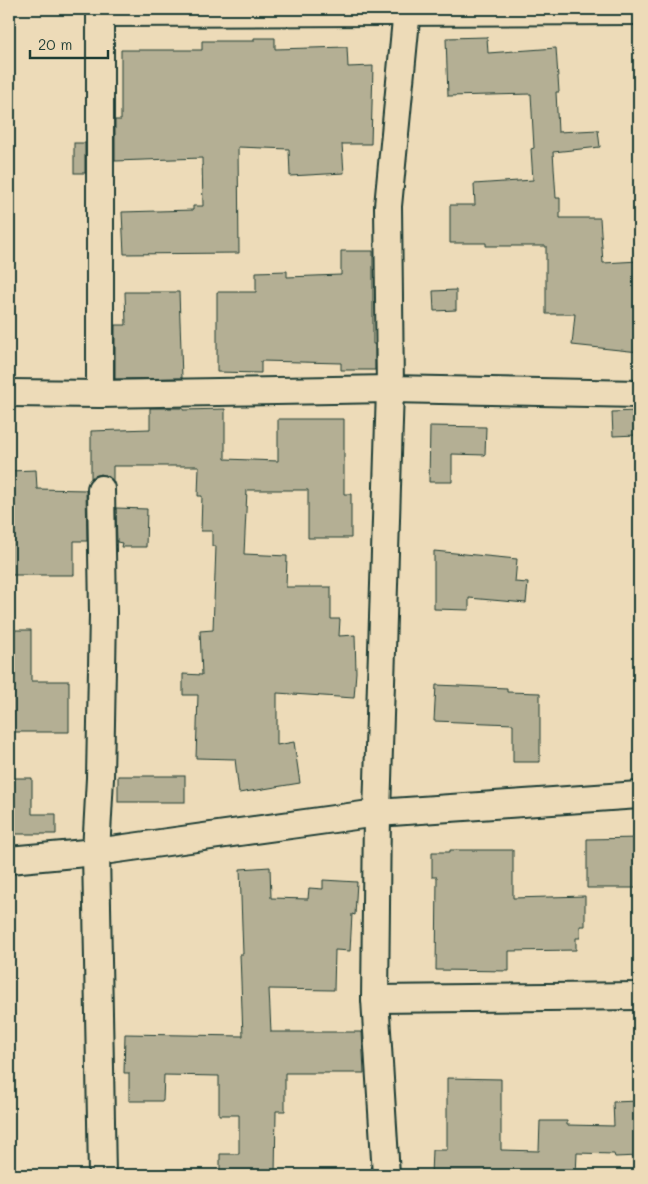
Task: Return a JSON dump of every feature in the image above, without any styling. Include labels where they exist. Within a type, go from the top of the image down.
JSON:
[{"type":"street","points":[[100,394],[100,11],[639,11]]},
{"type":"street","points":[[386,1175],[375,999],[377,813],[390,389],[388,206],[407,11]]},
{"type":"street","points":[[9,393],[100,394],[390,389],[639,394]]},
{"type":"street","points":[[101,489],[103,613],[100,778],[96,852],[102,1175]]},
{"type":"street","points":[[9,860],[96,852],[377,813],[639,795]]},
{"type":"street","points":[[375,999],[639,996]]},
{"type":"building","points":[[487,37],[488,53],[556,48],[559,92],[556,92],[558,132],[598,130],[600,147],[553,152],[556,198],[560,198],[560,218],[600,218],[603,263],[639,261],[639,352],[572,345],[575,314],[546,314],[546,246],[486,246],[486,243],[450,243],[450,205],[475,205],[474,184],[533,180],[531,149],[534,148],[531,94],[448,96],[446,38]]},
{"type":"building","points":[[254,38],[275,38],[275,49],[347,47],[348,67],[373,66],[371,144],[342,144],[344,173],[290,176],[289,149],[238,147],[239,253],[124,254],[122,212],[193,210],[193,206],[203,206],[202,158],[115,161],[115,120],[121,120],[121,50],[202,50],[202,41],[254,41]]},
{"type":"building","points":[[74,143],[85,143],[85,173],[74,173]]},
{"type":"building","points":[[341,251],[373,251],[373,344],[375,344],[375,370],[341,370],[341,363],[261,361],[261,373],[217,372],[217,292],[256,292],[256,272],[287,271],[287,277],[341,275]]},
{"type":"building","points":[[456,290],[456,310],[434,311],[433,291]]},
{"type":"building","points":[[125,292],[179,292],[182,378],[115,379],[115,325],[126,325]]},
{"type":"building","points":[[150,408],[183,408],[183,410],[225,409],[225,459],[278,461],[278,419],[344,419],[344,494],[351,494],[351,538],[308,538],[308,490],[247,490],[244,554],[287,556],[286,587],[331,587],[331,619],[340,619],[339,636],[355,635],[356,672],[354,698],[277,693],[277,745],[294,742],[300,783],[239,793],[235,759],[196,758],[198,695],[183,695],[183,674],[202,675],[200,631],[213,630],[216,546],[212,546],[212,531],[201,531],[202,496],[198,496],[199,466],[113,466],[113,481],[108,476],[101,474],[91,478],[91,431],[150,429]]},
{"type":"building","points":[[636,411],[637,435],[613,436],[612,412]]},
{"type":"building","points":[[430,426],[486,427],[485,455],[452,454],[452,482],[429,482]]},
{"type":"building","points":[[36,470],[37,489],[86,490],[87,541],[74,541],[74,575],[9,575],[9,471]]},
{"type":"building","points":[[116,508],[147,509],[146,547],[121,547],[122,543],[117,542]]},
{"type":"building","points":[[434,551],[517,559],[515,582],[528,583],[526,603],[469,598],[469,610],[434,609]]},
{"type":"building","points":[[11,630],[31,630],[31,681],[69,681],[69,732],[9,732]]},
{"type":"building","points":[[436,685],[507,688],[507,692],[540,693],[540,762],[513,762],[513,724],[434,721]]},
{"type":"building","points":[[118,776],[185,776],[185,802],[118,802]]},
{"type":"building","points":[[9,778],[32,778],[32,814],[56,814],[56,834],[9,834]]},
{"type":"building","points":[[639,838],[639,888],[587,888],[587,839]]},
{"type":"building","points":[[450,850],[513,850],[513,898],[585,896],[585,926],[580,926],[580,938],[576,938],[576,950],[509,951],[509,971],[436,970],[437,877],[432,877],[432,852],[450,852]]},
{"type":"building","points":[[270,867],[271,898],[308,899],[309,888],[323,889],[323,880],[357,882],[355,915],[352,914],[350,951],[335,950],[334,990],[269,989],[271,1032],[362,1032],[364,1073],[285,1073],[285,1111],[276,1111],[275,1175],[220,1175],[220,1154],[239,1154],[239,1115],[219,1115],[219,1076],[164,1075],[163,1101],[129,1101],[129,1073],[124,1073],[125,1034],[243,1036],[240,954],[243,954],[240,869]]},
{"type":"building","points":[[447,1078],[501,1079],[501,1150],[539,1151],[540,1121],[567,1121],[567,1125],[614,1126],[613,1102],[639,1101],[639,1156],[615,1157],[614,1154],[577,1153],[576,1175],[431,1175],[432,1150],[447,1150]]}]
